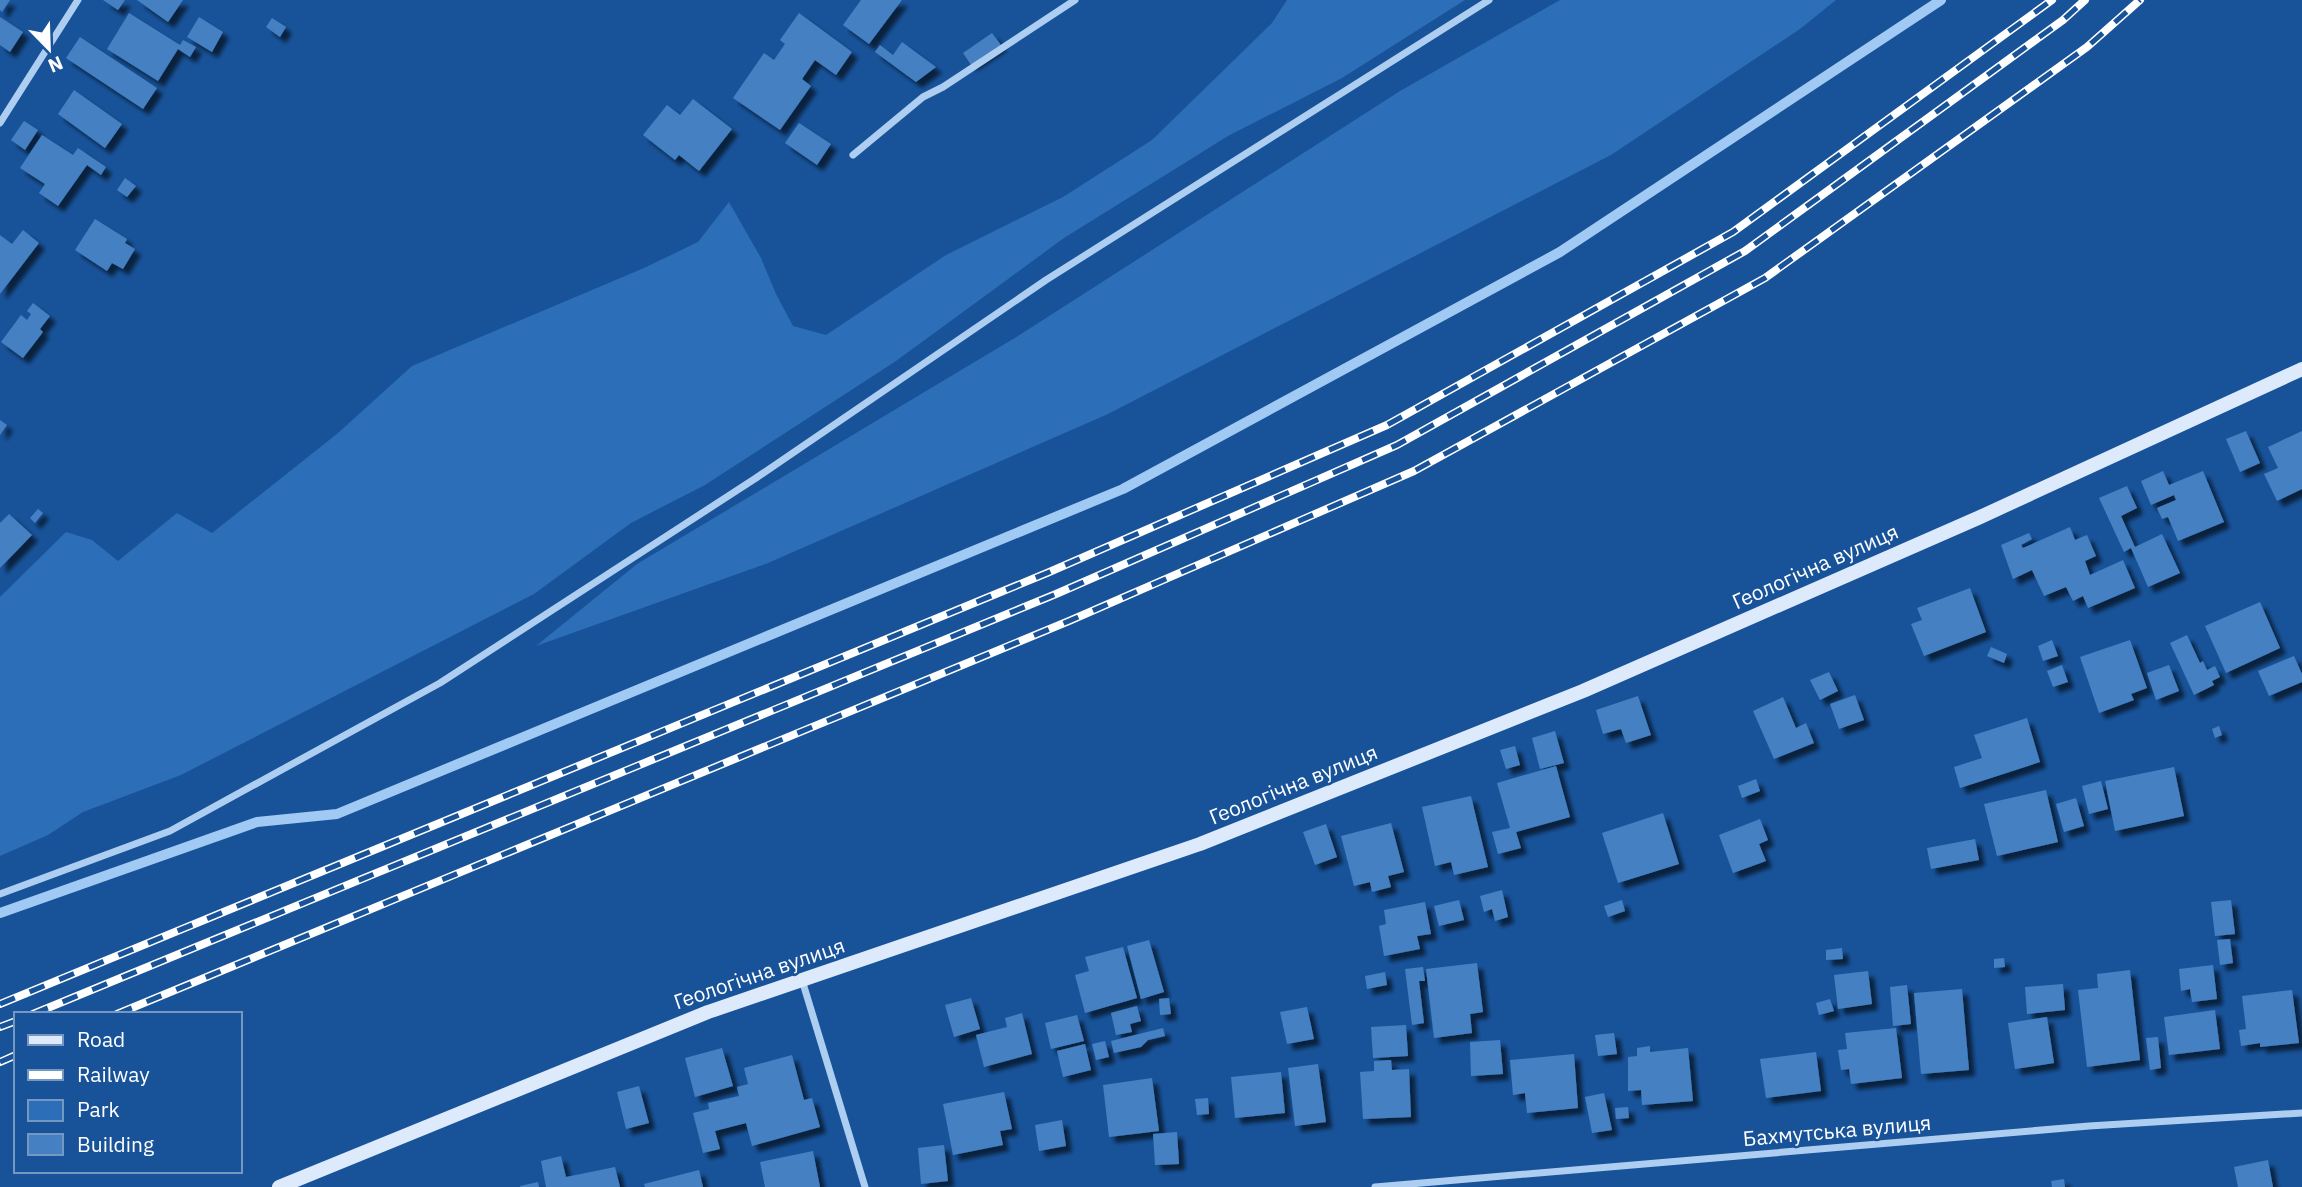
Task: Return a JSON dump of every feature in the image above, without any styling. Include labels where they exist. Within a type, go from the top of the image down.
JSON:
[{"type":"street","points":[[0,123],[78,0]]},
{"type":"street","points":[[853,155],[923,97],[943,87],[1075,0]]},
{"type":"street","points":[[0,894],[170,831],[440,683],[756,478],[1046,279],[1489,0]]},
{"type":"street","name":"Геологічна вулиця","points":[[279,1187],[708,1012],[1199,844],[1583,691],[1978,518],[2302,369]]},
{"type":"street","points":[[802,979],[865,1187]]},
{"type":"street","name":"Бахмутська вулиця","points":[[1375,1187],[2075,1127],[2302,1113]]},
{"type":"green space","points":[[1287,0],[1465,0],[1342,78],[1228,136],[1064,238],[896,361],[705,485],[631,523],[534,594],[181,775],[83,812],[48,835],[0,856],[0,597],[66,532],[92,540],[118,561],[177,513],[212,533],[338,433],[412,366],[644,268],[698,242],[729,202],[761,258],[793,326],[826,335],[946,255],[1063,197],[1152,140],[1272,23]]},
{"type":"green space","points":[[1560,0],[1836,0],[1800,29],[1611,155],[1108,414],[768,563],[536,646],[637,564],[1018,336],[1400,91]]},
{"type":"building","points":[[0,0],[10,0],[2,12],[0,10]]},
{"type":"building","points":[[103,0],[125,0],[118,10]]},
{"type":"building","points":[[137,0],[183,0],[168,22]]},
{"type":"building","points":[[861,0],[902,0],[869,44],[843,25]]},
{"type":"building","points":[[129,13],[180,45],[183,40],[196,47],[190,57],[178,49],[158,81],[107,49]]},
{"type":"building","points":[[799,13],[852,52],[836,75],[815,60],[802,79],[811,86],[780,130],[733,98],[764,53],[774,60],[785,44],[780,40]]},
{"type":"building","points":[[0,17],[23,32],[10,52],[0,45]]},
{"type":"building","points":[[199,17],[223,32],[212,52],[187,37]]},
{"type":"building","points":[[272,18],[286,27],[280,37],[266,27]]},
{"type":"building","points":[[992,33],[1001,45],[971,65],[963,53]]},
{"type":"building","points":[[80,37],[157,88],[143,109],[66,58]]},
{"type":"building","points":[[902,42],[936,67],[916,82],[875,52],[880,45],[893,55]]},
{"type":"building","points":[[74,90],[122,124],[105,148],[58,114]]},
{"type":"building","points":[[693,99],[732,129],[699,171],[679,155],[675,160],[643,135],[667,105],[680,115]]},
{"type":"building","points":[[24,121],[38,130],[25,150],[11,140]]},
{"type":"building","points":[[799,123],[831,144],[817,165],[785,143]]},
{"type":"building","points":[[42,135],[73,155],[78,148],[106,167],[101,175],[87,165],[58,206],[39,193],[45,184],[20,168]]},
{"type":"building","points":[[125,178],[136,186],[127,197],[117,190]]},
{"type":"building","points":[[95,219],[127,239],[125,243],[135,249],[123,269],[112,263],[107,271],[75,250]]},
{"type":"building","points":[[23,230],[39,243],[0,294],[0,235],[12,244]]},
{"type":"building","points":[[33,303],[50,316],[40,329],[43,332],[23,358],[1,342],[21,315],[27,320],[31,314],[27,311]]},
{"type":"building","points":[[0,420],[7,425],[0,435]]},
{"type":"building","points":[[2246,431],[2260,463],[2240,472],[2226,439]]},
{"type":"building","points":[[2302,431],[2302,489],[2277,501],[2264,474],[2278,468],[2268,447]]},
{"type":"building","points":[[2163,471],[2169,485],[2203,471],[2224,522],[2178,541],[2168,517],[2162,519],[2157,508],[2176,500],[2174,495],[2151,505],[2141,481]]},
{"type":"building","points":[[2127,486],[2137,508],[2121,516],[2135,547],[2162,534],[2180,573],[2148,587],[2131,548],[2124,552],[2099,498]]},
{"type":"building","points":[[38,509],[43,513],[35,523],[30,518]]},
{"type":"building","points":[[9,514],[32,535],[0,568],[0,523]]},
{"type":"building","points":[[2070,527],[2075,540],[2087,535],[2096,556],[2085,561],[2090,575],[2123,560],[2135,588],[2088,608],[2083,596],[2073,601],[2066,587],[2044,596],[2032,570],[2013,579],[2001,545],[2029,533],[2032,539],[2021,545],[2023,548]]},
{"type":"building","points":[[1970,588],[1986,632],[1924,656],[1911,624],[1922,620],[1917,608]]},
{"type":"building","points":[[2260,602],[2280,648],[2226,673],[2205,626]]},
{"type":"building","points":[[2187,635],[2200,663],[2203,661],[2207,670],[2215,666],[2220,677],[2212,681],[2214,685],[2194,695],[2170,643]]},
{"type":"building","points":[[2052,640],[2058,656],[2043,661],[2038,646]]},
{"type":"building","points":[[2130,640],[2147,688],[2131,694],[2134,700],[2099,713],[2080,657]]},
{"type":"building","points":[[1991,647],[2007,654],[2004,663],[1987,656]]},
{"type":"building","points":[[2294,656],[2302,674],[2302,682],[2269,696],[2258,671]]},
{"type":"building","points":[[2062,665],[2068,682],[2053,687],[2047,671]]},
{"type":"building","points":[[2169,665],[2179,691],[2156,700],[2147,673]]},
{"type":"building","points":[[1829,672],[1838,691],[1820,700],[1810,680]]},
{"type":"building","points":[[1855,695],[1864,720],[1839,729],[1830,704]]},
{"type":"building","points":[[1638,696],[1651,735],[1626,743],[1621,729],[1603,734],[1596,710]]},
{"type":"building","points":[[1783,697],[1796,728],[1806,723],[1814,743],[1774,759],[1753,711]]},
{"type":"building","points":[[2027,718],[2040,762],[1960,788],[1954,767],[1982,758],[1974,735]]},
{"type":"building","points":[[2219,726],[2222,735],[2215,738],[2212,729]]},
{"type":"building","points":[[1555,731],[1564,763],[1540,769],[1532,738]]},
{"type":"building","points":[[1515,746],[1520,765],[1506,769],[1500,750]]},
{"type":"building","points":[[1556,766],[1570,817],[1516,832],[1521,848],[1498,854],[1492,832],[1510,828],[1497,783]]},
{"type":"building","points":[[2174,767],[2184,816],[2115,831],[2105,781]]},
{"type":"building","points":[[1756,779],[1760,791],[1742,798],[1738,786]]},
{"type":"building","points":[[2101,781],[2108,809],[2089,814],[2082,786]]},
{"type":"building","points":[[2046,790],[2058,842],[1997,856],[1984,804]]},
{"type":"building","points":[[1471,796],[1488,867],[1454,875],[1451,862],[1435,866],[1422,807]]},
{"type":"building","points":[[2076,798],[2084,826],[2064,832],[2056,804]]},
{"type":"building","points":[[1663,813],[1679,864],[1618,883],[1602,833]]},
{"type":"building","points":[[1760,819],[1768,840],[1759,844],[1766,861],[1733,873],[1719,835]]},
{"type":"building","points":[[1391,823],[1404,872],[1388,876],[1391,887],[1372,892],[1370,882],[1354,886],[1341,836]]},
{"type":"building","points":[[1326,824],[1337,857],[1315,865],[1303,832]]},
{"type":"building","points":[[1975,839],[1979,860],[1931,869],[1927,848]]},
{"type":"building","points":[[1502,890],[1508,917],[1495,921],[1492,909],[1484,912],[1480,896]]},
{"type":"building","points":[[1459,900],[1464,920],[1439,926],[1434,906]]},
{"type":"building","points":[[1622,900],[1625,911],[1608,917],[1604,906]]},
{"type":"building","points":[[2231,900],[2235,934],[2215,936],[2211,902]]},
{"type":"building","points":[[1425,902],[1431,934],[1417,936],[1420,949],[1384,956],[1379,926],[1386,924],[1384,910]]},
{"type":"building","points":[[2230,939],[2233,963],[2220,965],[2217,940]]},
{"type":"building","points":[[1149,940],[1164,992],[1141,999],[1127,946]]},
{"type":"building","points":[[1123,947],[1137,998],[1085,1013],[1075,975],[1089,971],[1085,957]]},
{"type":"building","points":[[1842,948],[1843,959],[1826,960],[1826,950]]},
{"type":"building","points":[[2004,958],[2005,967],[1994,968],[1994,959]]},
{"type":"building","points":[[1477,963],[1483,1012],[1470,1014],[1472,1033],[1434,1038],[1426,969]]},
{"type":"building","points":[[2213,965],[2217,999],[2192,1002],[2190,989],[2181,991],[2179,969]]},
{"type":"building","points":[[1423,967],[1425,981],[1419,981],[1424,1023],[1412,1025],[1405,969]]},
{"type":"building","points":[[2130,970],[2140,1060],[2087,1067],[2078,990],[2098,988],[2097,974]]},
{"type":"building","points":[[1868,971],[1872,1004],[1838,1009],[1834,975]]},
{"type":"building","points":[[1385,972],[1387,985],[1367,989],[1365,976]]},
{"type":"building","points":[[2063,984],[2065,1010],[2027,1014],[2025,987]]},
{"type":"building","points":[[1907,985],[1911,1024],[1893,1026],[1890,987]]},
{"type":"building","points":[[1962,989],[1969,1070],[1921,1074],[1914,993]]},
{"type":"building","points":[[2292,990],[2299,1043],[2241,1046],[2239,1030],[2246,1029],[2242,996]]},
{"type":"building","points":[[971,998],[980,1029],[954,1037],[945,1005]]},
{"type":"building","points":[[1169,998],[1171,1014],[1160,1015],[1159,999]]},
{"type":"building","points":[[1830,999],[1834,1011],[1819,1015],[1816,1003]]},
{"type":"building","points":[[1137,1006],[1141,1021],[1130,1024],[1132,1032],[1116,1035],[1111,1013]]},
{"type":"building","points":[[1307,1007],[1314,1039],[1287,1044],[1280,1012]]},
{"type":"building","points":[[2215,1010],[2220,1049],[2169,1055],[2164,1017]]},
{"type":"building","points":[[1022,1013],[1032,1054],[984,1067],[976,1035],[1007,1027],[1005,1018]]},
{"type":"building","points":[[1077,1015],[1084,1041],[1051,1049],[1045,1023]]},
{"type":"building","points":[[2047,1017],[2054,1063],[2015,1069],[2008,1023]]},
{"type":"building","points":[[1406,1025],[1408,1056],[1373,1058],[1371,1027]]},
{"type":"building","points":[[1163,1028],[1165,1036],[1148,1040],[1141,1047],[1114,1053],[1111,1041]]},
{"type":"building","points":[[1896,1028],[1902,1078],[1851,1084],[1849,1069],[1841,1070],[1838,1050],[1847,1049],[1845,1033]]},
{"type":"building","points":[[1614,1033],[1617,1054],[1598,1056],[1595,1035]]},
{"type":"building","points":[[2158,1037],[2161,1068],[2150,1070],[2146,1038]]},
{"type":"building","points":[[1500,1040],[1503,1074],[1471,1076],[1470,1042]]},
{"type":"building","points":[[1105,1041],[1109,1057],[1096,1060],[1092,1044]]},
{"type":"building","points":[[1085,1044],[1091,1070],[1063,1077],[1057,1051]]},
{"type":"building","points":[[1650,1046],[1650,1052],[1688,1048],[1693,1101],[1642,1105],[1641,1090],[1628,1091],[1628,1057],[1637,1056],[1637,1048]]},
{"type":"building","points":[[722,1048],[733,1086],[695,1097],[685,1058]]},
{"type":"building","points":[[1816,1052],[1821,1091],[1766,1098],[1760,1059]]},
{"type":"building","points":[[1574,1054],[1578,1108],[1527,1113],[1525,1093],[1513,1095],[1510,1060]]},
{"type":"building","points":[[792,1055],[804,1100],[812,1098],[820,1127],[752,1146],[746,1123],[715,1131],[720,1149],[703,1153],[693,1113],[709,1109],[708,1103],[739,1096],[737,1087],[748,1084],[744,1068]]},
{"type":"building","points":[[1391,1060],[1392,1070],[1409,1069],[1411,1117],[1363,1119],[1360,1072],[1374,1071],[1374,1061]]},
{"type":"building","points":[[1318,1064],[1326,1122],[1295,1126],[1288,1068]]},
{"type":"building","points":[[1281,1072],[1285,1113],[1235,1118],[1231,1077]]},
{"type":"building","points":[[1152,1078],[1159,1131],[1109,1137],[1103,1085]]},
{"type":"building","points":[[639,1086],[649,1123],[626,1129],[617,1092]]},
{"type":"building","points":[[1004,1092],[1012,1129],[1000,1131],[1003,1145],[953,1155],[943,1104]]},
{"type":"building","points":[[1604,1093],[1612,1130],[1592,1133],[1585,1097]]},
{"type":"building","points":[[1208,1098],[1209,1114],[1197,1115],[1195,1099]]},
{"type":"building","points":[[1628,1107],[1629,1118],[1616,1119],[1615,1108]]},
{"type":"building","points":[[1062,1120],[1066,1146],[1039,1151],[1035,1125]]},
{"type":"building","points":[[1177,1132],[1179,1164],[1155,1165],[1153,1134]]},
{"type":"building","points":[[944,1145],[948,1181],[921,1184],[918,1148]]},
{"type":"building","points":[[813,1151],[820,1187],[765,1187],[760,1162]]},
{"type":"building","points":[[561,1156],[566,1177],[615,1167],[620,1187],[546,1187],[541,1161]]},
{"type":"building","points":[[2268,1160],[2273,1187],[2238,1187],[2234,1167]]},
{"type":"building","points":[[699,1170],[703,1187],[645,1187],[644,1184]]},
{"type":"building","points":[[2064,1179],[2065,1187],[2052,1187],[2051,1181]]},
{"type":"building","points":[[538,1182],[539,1187],[520,1187],[520,1186]]},
{"type":"waterway","points":[[0,913],[257,822],[337,814],[1123,489],[1560,252],[1941,0]]},
{"type":"railway","points":[[0,1004],[1047,573],[1387,425],[1733,232],[2052,0]]},
{"type":"railway","points":[[38,1012],[1056,594],[1397,445],[1745,251],[2063,20],[2085,0]]},
{"type":"railway","points":[[122,1012],[1069,621],[1414,471],[1765,278],[2087,47],[2140,0]]},
{"type":"railway","points":[[0,1027],[14,1022]]},
{"type":"railway","points":[[0,1062],[14,1056]]}]
